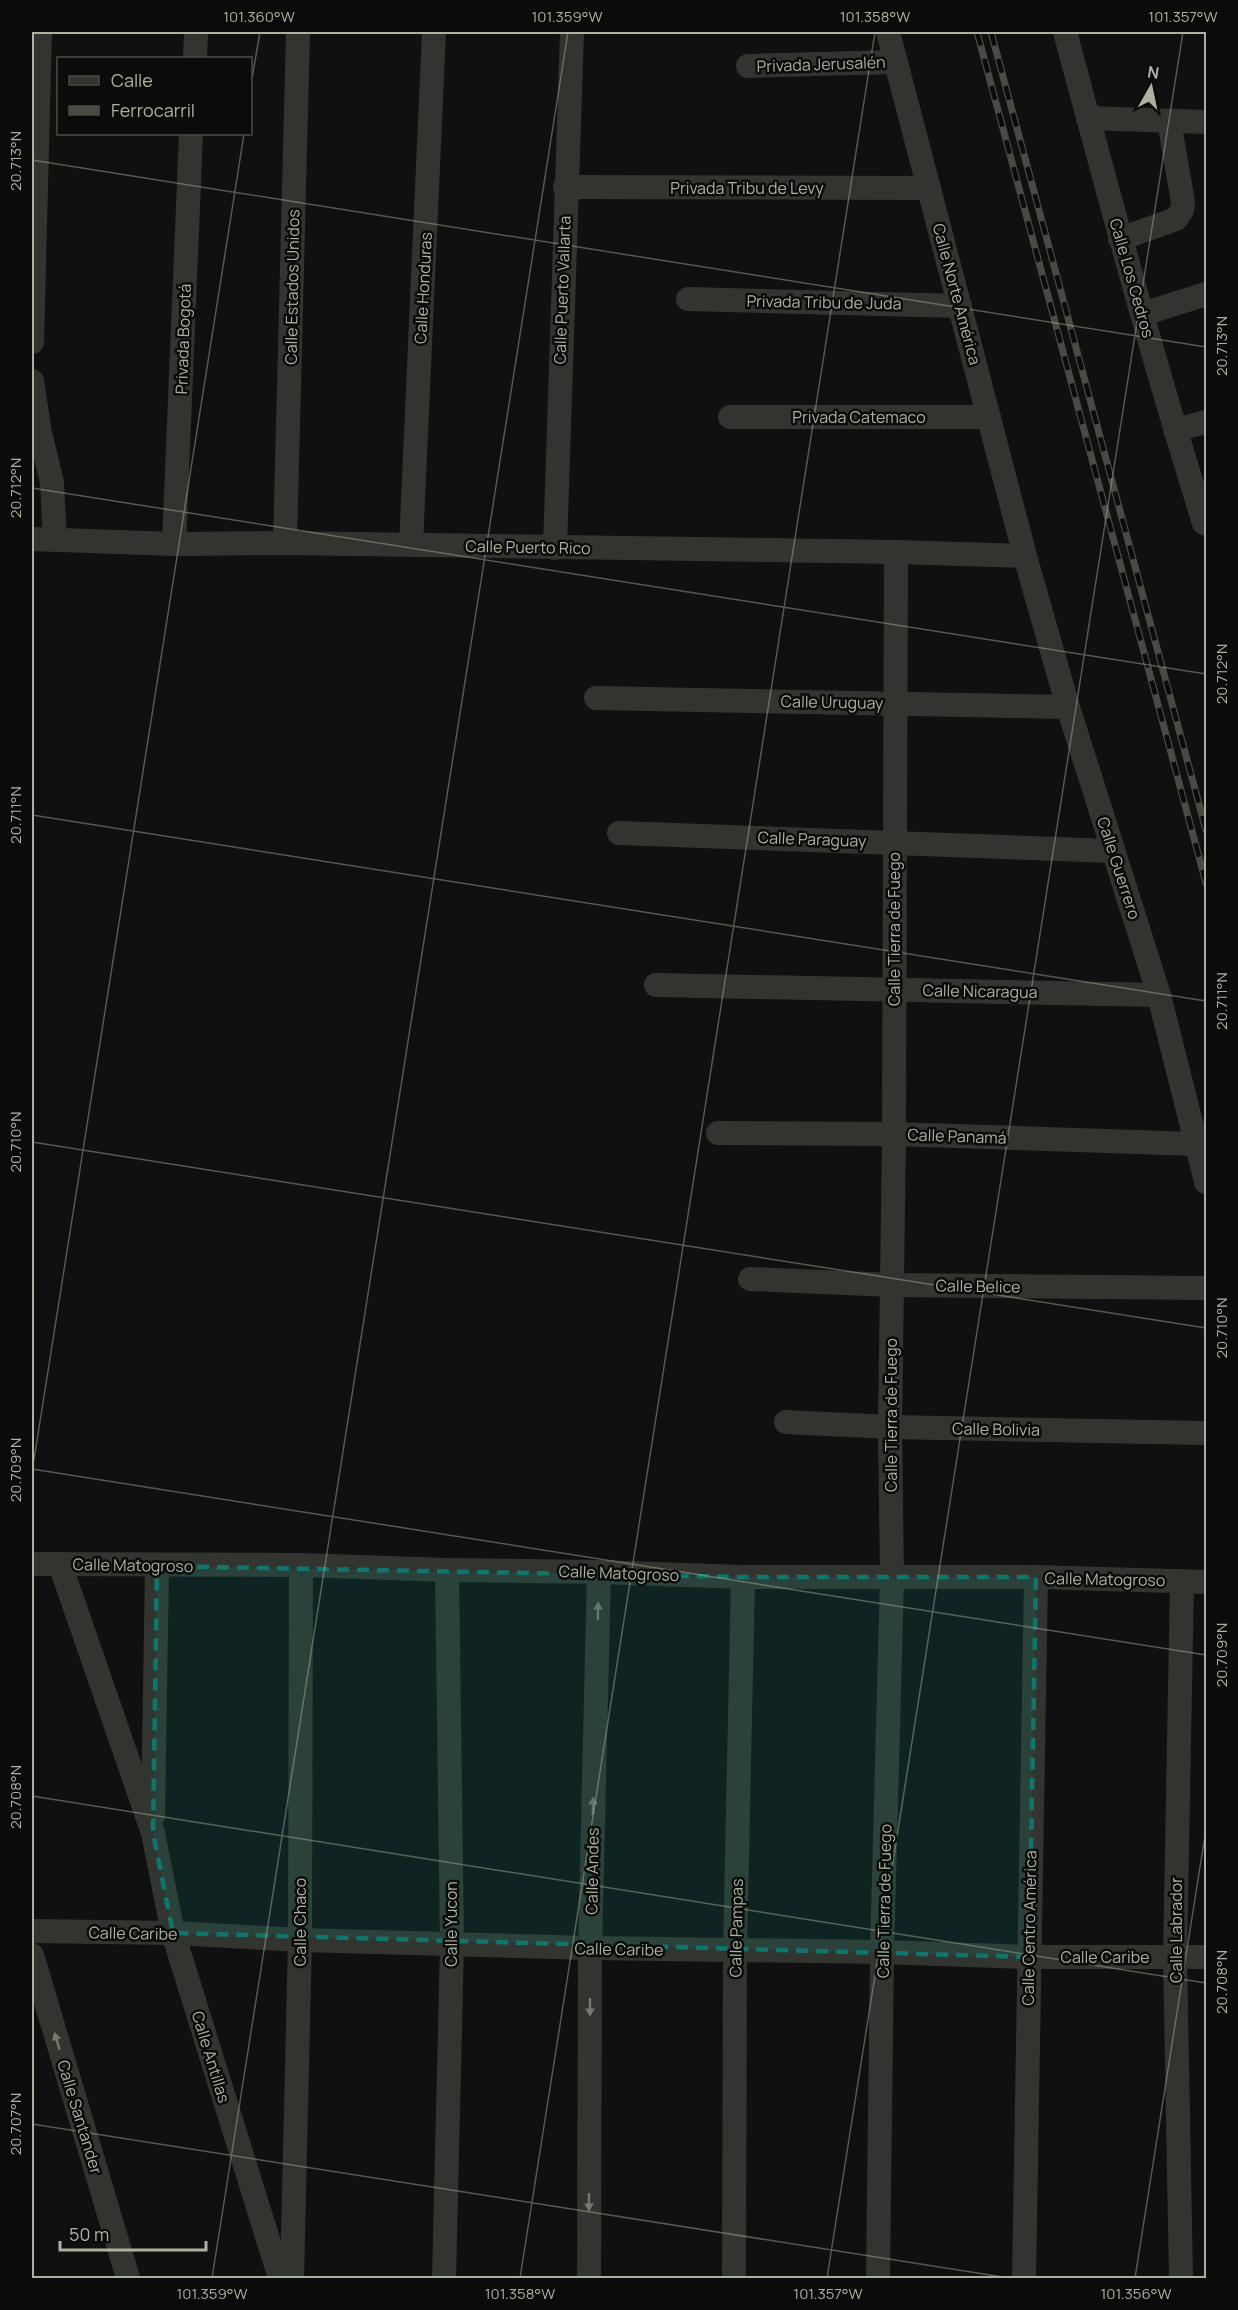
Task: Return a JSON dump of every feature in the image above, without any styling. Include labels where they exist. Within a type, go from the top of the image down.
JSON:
[{"type":"street","points":[[32,342],[40,32]]},
{"type":"street","points":[[195,57],[196,32]]},
{"type":"street","name":"Calle Estados Unidos","points":[[285,543],[298,32]]},
{"type":"street","name":"Calle Honduras","points":[[411,545],[434,32]]},
{"type":"street","name":"Calle Puerto Vallarta","points":[[555,548],[565,187],[572,32]]},
{"type":"street","name":"Calle Norte América","points":[[888,32],[1025,556]]},
{"type":"street","name":"Calle Los Cedros","points":[[1065,32],[1120,239],[1175,430],[1205,524]]},
{"type":"street","name":"Privada Jerusalén","points":[[748,66],[894,62]]},
{"type":"street","points":[[1088,118],[1206,122]]},
{"type":"street","points":[[1120,239],[1176,219],[1182,210],[1183,202],[1169,121]]},
{"type":"street","name":"Privada Bogotá","points":[[174,544],[191,135]]},
{"type":"street","name":"Privada Tribu de Levy","points":[[565,187],[929,188]]},
{"type":"street","points":[[1143,314],[1206,294]]},
{"type":"street","name":"Privada Tribu de Juda","points":[[688,299],[960,306]]},
{"type":"street","points":[[32,381],[40,433],[52,482],[43,539]]},
{"type":"street","name":"Privada Catemaco","points":[[730,417],[989,417]]},
{"type":"street","points":[[1175,430],[1206,422]]},
{"type":"street","name":"Calle Puerto Rico","points":[[43,539],[174,544],[285,543],[1025,556]]},
{"type":"street","name":"Calle Tierra de Fuego","points":[[878,2278],[882,1952],[892,1578],[890,1427],[894,1134],[896,552]]},
{"type":"street","name":"Calle Guerrero","points":[[1025,556],[1068,707],[1160,995],[1206,1182]]},
{"type":"street","name":"Calle Uruguay","points":[[596,698],[1068,707]]},
{"type":"street","name":"Calle Paraguay","points":[[619,833],[1113,851]]},
{"type":"street","name":"Calle Nicaragua","points":[[656,985],[1160,995]]},
{"type":"street","name":"Calle Panamá","points":[[718,1133],[894,1134],[1196,1144]]},
{"type":"street","name":"Calle Belice","points":[[750,1279],[892,1285],[1206,1288]]},
{"type":"street","name":"Calle Bolivia","points":[[786,1422],[890,1427],[1206,1433]]},
{"type":"street","name":"Calle Matogroso","points":[[32,1564],[301,1565],[743,1577],[1036,1577],[1206,1582]]},
{"type":"street","name":"Calle Antillas","points":[[60,1564],[153,1833],[172,1933],[280,2278]]},
{"type":"street","name":"Calle Chaco","points":[[292,2278],[300,1940],[301,1565]]},
{"type":"street","name":"Calle Antillas","points":[[153,1833],[157,1566]]},
{"type":"street","name":"Calle Yucon","points":[[444,2278],[452,1944],[447,1570]]},
{"type":"street","name":"Calle Andes","points":[[589,2278],[590,1948],[599,1572]]},
{"type":"street","name":"Calle Pampas","points":[[734,2278],[735,1952],[743,1577]]},
{"type":"street","name":"Calle Centro América","points":[[1024,2278],[1036,1577]]},
{"type":"street","name":"Calle Labrador","points":[[1181,2278],[1175,1957],[1182,1581]]},
{"type":"street","name":"Calle Caribe","points":[[32,1931],[172,1933],[300,1940],[735,1952],[882,1952],[1029,1957],[1206,1958]]},
{"type":"street","name":"Calle Santander","points":[[32,1955],[128,2278]]},
{"type":"highlighted area","points":[[157,1566],[743,1577],[1036,1577],[1029,1957],[173,1933],[153,1833]]},
{"type":"railway","points":[[977,32],[1206,883]]},
{"type":"railway","points":[[991,32],[1206,830]]}]
